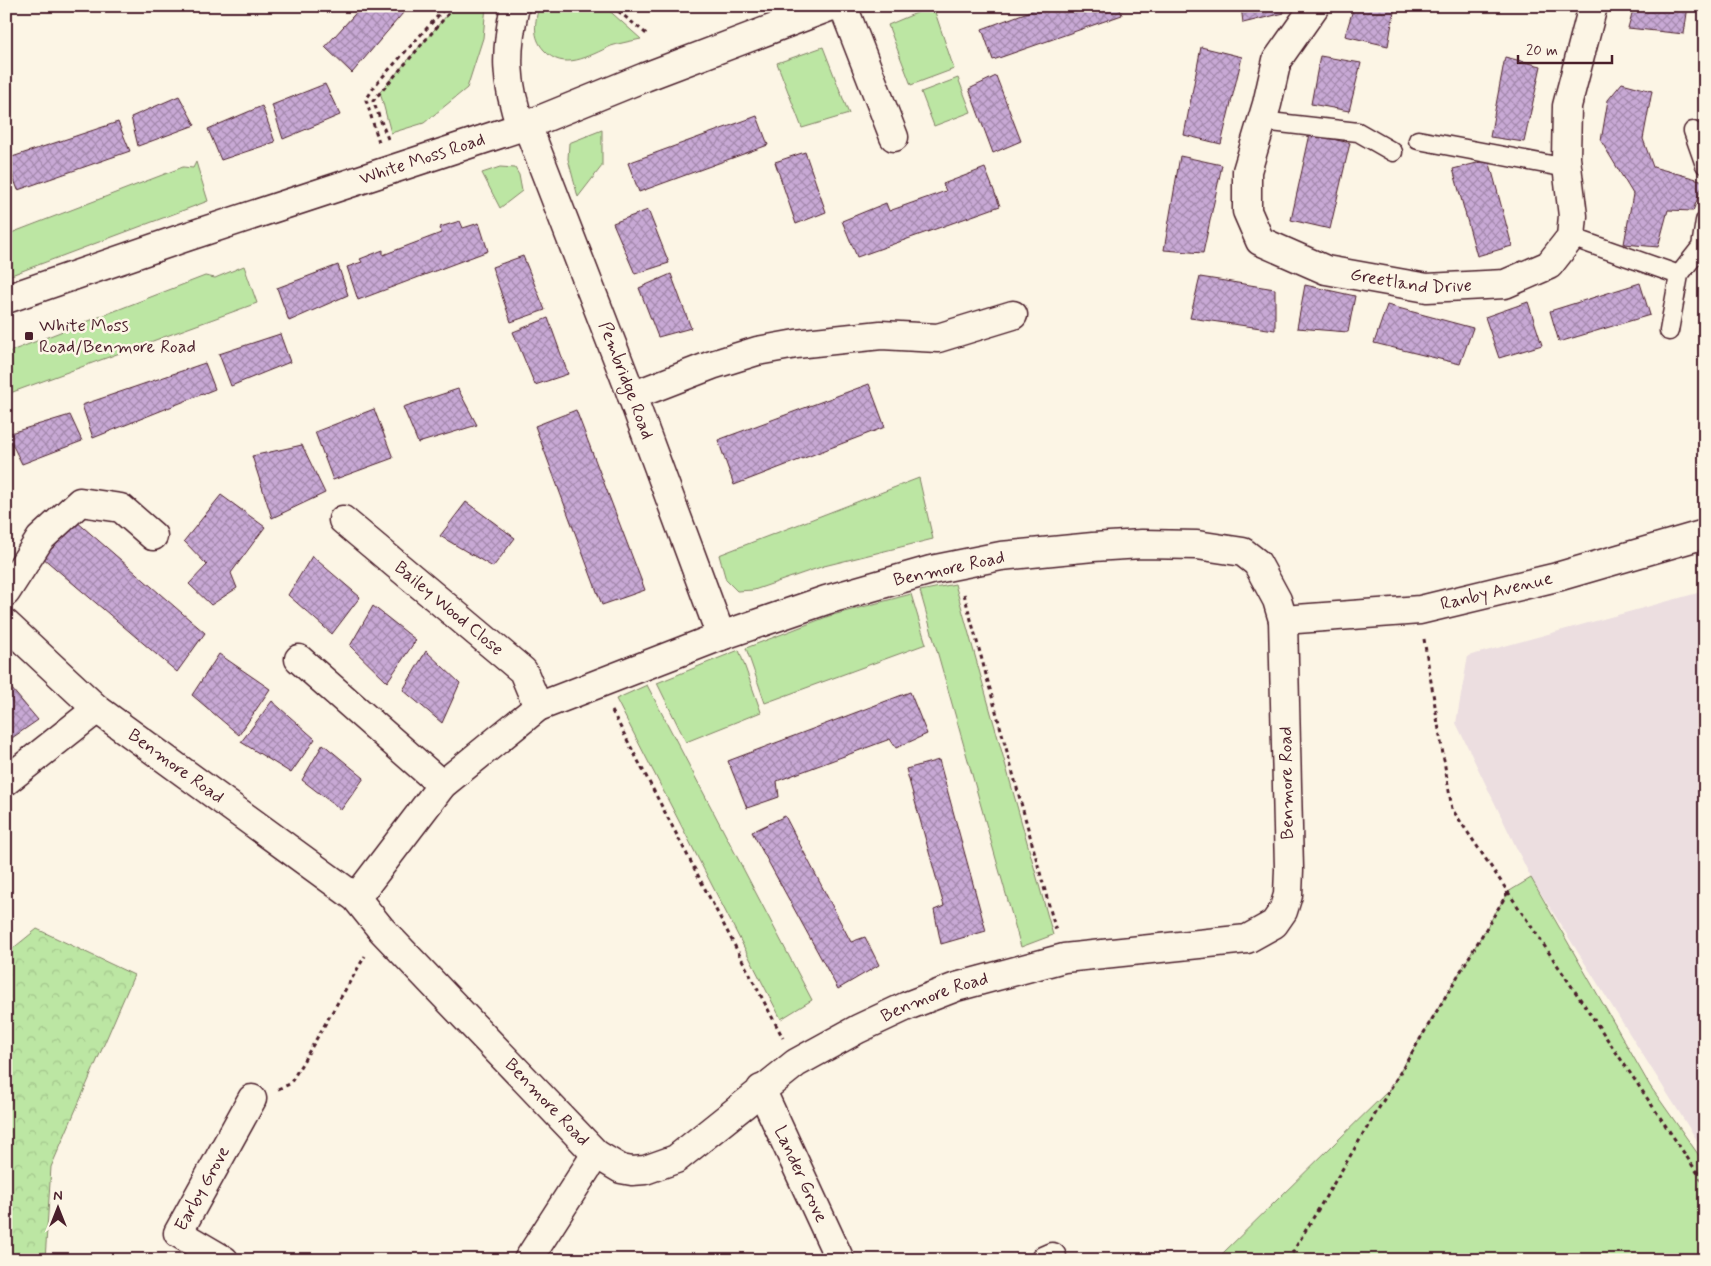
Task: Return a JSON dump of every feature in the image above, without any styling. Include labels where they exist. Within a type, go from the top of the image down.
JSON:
[{"type":"street","name":"Pembridge Road","points":[[515,6],[507,61],[512,103],[524,126],[632,396],[721,636]]},
{"type":"street","name":"White Moss Road","points":[[6,299],[195,234],[524,126],[645,77],[832,6]]},
{"type":"street","points":[[843,6],[894,137]]},
{"type":"street","name":"Greetland Drive","points":[[1315,6],[1277,60],[1262,122],[1247,171],[1247,211],[1260,241],[1326,270],[1427,288],[1505,284],[1549,265],[1572,237]]},
{"type":"street","points":[[1572,237],[1573,216],[1567,168],[1567,106],[1593,6]]},
{"type":"street","points":[[632,396],[712,365],[757,351],[796,344],[881,335],[938,338],[1013,314]]},
{"type":"street","points":[[6,592],[40,539],[80,502],[121,508],[153,536]]},
{"type":"street","name":"Bailey Wood Close","points":[[343,520],[523,671],[538,707]]},
{"type":"street","name":"Ranby Avenue","points":[[1283,620],[1420,610],[1557,577],[1705,534]]},
{"type":"street","name":"Benmore Road","points":[[6,624],[98,709],[356,898],[381,929],[596,1154],[621,1169],[632,1171],[660,1165],[676,1158],[796,1063],[858,1029],[940,993],[1064,958],[1247,939],[1274,924],[1283,911],[1288,895],[1289,870],[1283,620],[1267,579],[1257,563],[1243,552],[1197,545],[1142,544],[1049,551],[956,565],[826,600],[721,636],[538,707],[442,785],[356,898]]},
{"type":"street","points":[[299,659],[442,785]]},
{"type":"street","points":[[6,781],[98,709]]},
{"type":"street","name":"Lander Grove","points":[[761,1089],[840,1260]]},
{"type":"street","name":"Earby Grove","points":[[224,1260],[178,1233],[252,1099]]},
{"type":"street","points":[[528,1260],[596,1154]]},
{"type":"lane","points":[[1262,122],[1358,132],[1393,152]]},
{"type":"lane","points":[[1693,131],[1705,165]]},
{"type":"lane","points":[[1418,140],[1567,168]]},
{"type":"lane","points":[[1669,331],[1679,275],[1701,247],[1705,221]]},
{"type":"lane","points":[[1572,237],[1679,275]]},
{"type":"path","points":[[379,142],[366,100],[376,84],[447,6]]},
{"type":"path","points":[[388,139],[373,101],[455,6]]},
{"type":"path","points":[[612,6],[649,36]]},
{"type":"path","points":[[956,565],[1064,958]]},
{"type":"path","points":[[1420,610],[1452,809],[1705,1184]]},
{"type":"path","points":[[598,684],[796,1063]]},
{"type":"path","points":[[1288,1260],[1508,892]]},
{"type":"path","points":[[252,1099],[290,1084],[381,929]]},
{"type":"path","points":[[1487,1260],[1512,1256],[1567,1260]]},
{"type":"shaded area","points":[[1705,591],[1705,1153],[1531,878],[1456,723],[1468,656]]},
{"type":"green space","points":[[455,6],[486,6],[483,38],[467,88],[424,123],[391,133],[380,92]]},
{"type":"green space","points":[[539,6],[604,6],[641,39],[611,46],[576,60],[559,60],[551,57],[544,50],[536,35]]},
{"type":"green space","points":[[933,6],[954,69],[911,85],[888,25]]},
{"type":"green space","points":[[823,47],[849,114],[802,128],[777,63]]},
{"type":"green space","points":[[958,78],[971,112],[934,126],[921,92]]},
{"type":"green space","points":[[602,130],[602,166],[578,197],[568,159],[569,143]]},
{"type":"green space","points":[[196,162],[208,201],[6,277],[6,235],[183,167],[193,168]]},
{"type":"green space","points":[[500,167],[515,168],[519,175],[522,191],[500,208],[482,173]]},
{"type":"green space","points":[[244,266],[257,303],[10,393],[6,385],[6,353],[205,276],[215,278]]},
{"type":"green space","points":[[919,478],[933,539],[824,566],[754,590],[737,591],[726,580],[719,555]]},
{"type":"green space","points":[[955,584],[1053,935],[1021,947],[920,591]]},
{"type":"green space","points":[[911,594],[926,644],[765,703],[746,648],[829,616]]},
{"type":"green space","points":[[739,650],[761,712],[686,742],[657,683]]},
{"type":"green space","points":[[647,685],[812,1000],[781,1019],[616,699]]},
{"type":"green space","points":[[1531,878],[1650,1086],[1705,1164],[1705,1260],[1219,1260],[1221,1255],[1389,1090],[1508,892]]},
{"type":"green space","points":[[37,929],[134,975],[51,1167],[45,1260],[6,1260],[6,954]]},
{"type":"building","points":[[362,6],[409,6],[352,73],[325,47]]},
{"type":"building","points":[[1044,6],[1119,6],[1122,15],[993,60],[982,29]]},
{"type":"building","points":[[1241,6],[1282,6],[1284,13],[1243,23]]},
{"type":"building","points":[[1354,6],[1395,6],[1388,46],[1345,36]]},
{"type":"building","points":[[1634,6],[1688,6],[1684,34],[1628,28]]},
{"type":"building","points":[[1201,47],[1242,57],[1221,144],[1184,135]]},
{"type":"building","points":[[1320,56],[1361,63],[1349,111],[1311,104]]},
{"type":"building","points":[[1505,57],[1541,66],[1524,142],[1490,137]]},
{"type":"building","points":[[996,76],[1021,141],[993,153],[969,89]]},
{"type":"building","points":[[1622,83],[1652,91],[1643,139],[1653,167],[1704,181],[1693,211],[1668,210],[1658,247],[1624,244],[1633,194],[1601,141],[1608,100]]},
{"type":"building","points":[[325,84],[340,115],[283,139],[272,105]]},
{"type":"building","points":[[179,96],[195,125],[138,146],[131,117]]},
{"type":"building","points":[[262,106],[275,142],[221,160],[208,129]]},
{"type":"building","points":[[757,116],[768,145],[639,192],[628,163]]},
{"type":"building","points":[[118,122],[130,151],[18,190],[6,159]]},
{"type":"building","points":[[1310,134],[1350,143],[1330,229],[1291,220]]},
{"type":"building","points":[[805,152],[826,212],[796,224],[775,162]]},
{"type":"building","points":[[1180,156],[1222,165],[1203,253],[1164,250]]},
{"type":"building","points":[[1489,160],[1512,246],[1477,256],[1453,169]]},
{"type":"building","points":[[985,168],[1000,206],[857,257],[842,221],[886,203],[889,211],[946,191],[943,184]]},
{"type":"building","points":[[648,210],[669,263],[635,274],[613,223]]},
{"type":"building","points":[[460,221],[463,228],[479,223],[488,251],[358,300],[347,267],[362,262],[360,259],[383,250],[383,255],[441,233],[440,227]]},
{"type":"building","points":[[523,256],[545,310],[511,322],[492,267]]},
{"type":"building","points":[[338,265],[348,295],[289,321],[277,288]]},
{"type":"building","points":[[671,274],[691,328],[658,337],[639,288]]},
{"type":"building","points":[[1200,277],[1275,289],[1275,330],[1190,318]]},
{"type":"building","points":[[1640,283],[1650,315],[1559,342],[1550,311]]},
{"type":"building","points":[[1305,285],[1355,296],[1348,332],[1297,328]]},
{"type":"building","points":[[1528,302],[1542,345],[1499,358],[1485,317]]},
{"type":"building","points":[[1387,305],[1473,328],[1460,364],[1374,343]]},
{"type":"building","points":[[548,318],[568,374],[535,385],[513,332]]},
{"type":"building","points":[[280,334],[290,362],[231,386],[219,354]]},
{"type":"building","points":[[205,363],[215,389],[93,438],[82,405]]},
{"type":"building","points":[[869,384],[885,427],[734,485],[718,440]]},
{"type":"building","points":[[458,389],[477,425],[418,443],[403,407]]},
{"type":"building","points":[[374,409],[393,458],[333,480],[315,432]]},
{"type":"building","points":[[576,410],[645,590],[602,605],[535,426]]},
{"type":"building","points":[[70,415],[82,441],[22,464],[7,434]]},
{"type":"building","points":[[302,445],[325,493],[272,518],[252,456]]},
{"type":"building","points":[[221,495],[265,527],[231,573],[237,588],[211,605],[189,584],[207,565],[184,541]]},
{"type":"building","points":[[466,502],[515,538],[493,567],[440,536]]},
{"type":"building","points":[[76,521],[205,633],[177,672],[42,557]]},
{"type":"building","points":[[312,556],[360,597],[332,634],[288,595]]},
{"type":"building","points":[[373,606],[416,640],[387,682],[350,646]]},
{"type":"building","points":[[426,651],[460,683],[442,723],[403,690]]},
{"type":"building","points":[[219,654],[270,689],[239,735],[192,695]]},
{"type":"building","points":[[6,682],[38,720],[9,740],[6,736]]},
{"type":"building","points":[[910,692],[927,734],[896,748],[890,739],[777,781],[779,797],[747,808],[728,761]]},
{"type":"building","points":[[272,701],[315,739],[291,773],[241,742]]},
{"type":"building","points":[[323,744],[364,778],[341,810],[302,780]]},
{"type":"building","points":[[939,760],[986,931],[941,944],[934,910],[944,906],[906,769]]},
{"type":"building","points":[[785,816],[851,942],[865,937],[879,965],[838,989],[752,832]]},
{"type":"place","name":"White Moss Road/Benmore Road","points":[[29,336]]}]
